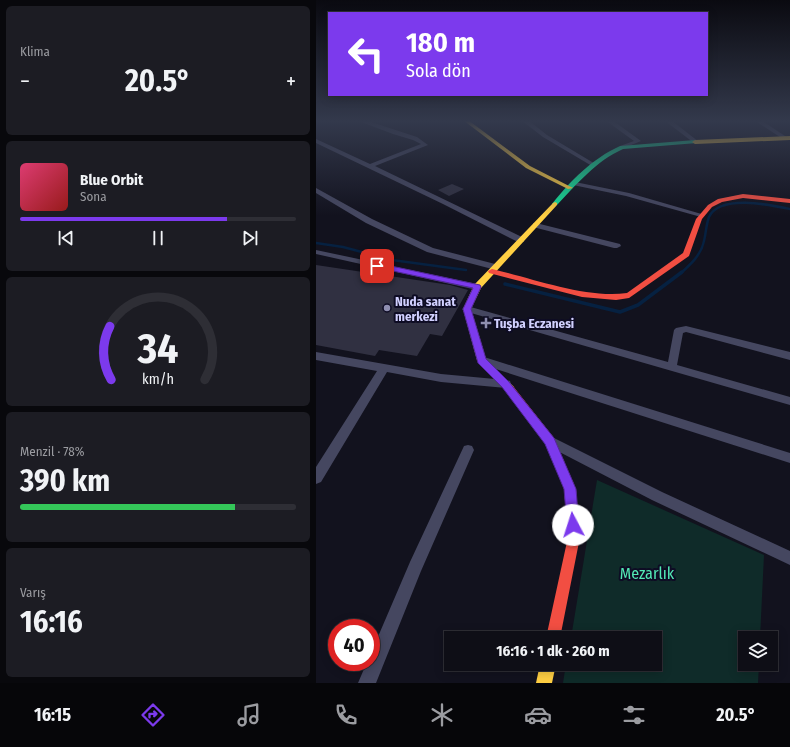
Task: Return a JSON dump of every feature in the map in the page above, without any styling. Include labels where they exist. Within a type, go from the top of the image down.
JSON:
[{"type":"street","points":[[339,152],[521,240]]},
{"type":"street","points":[[370,166],[406,152]]},
{"type":"street","points":[[506,152],[523,165],[552,182],[634,196],[702,215]]},
{"type":"street","points":[[572,152],[594,165]]},
{"type":"street","points":[[554,631],[574,538],[570,489],[550,442],[506,384],[482,360],[467,309],[477,287],[572,186],[610,152]]},
{"type":"street","points":[[316,190],[369,221],[430,250],[591,297],[622,298],[686,254],[691,246],[696,225],[702,215],[715,203],[729,198],[743,196],[757,196],[790,202]]},
{"type":"street","points":[[536,225],[617,246]]},
{"type":"street","points":[[316,252],[477,287]]},
{"type":"street","points":[[467,309],[672,366],[790,401]]},
{"type":"street","points":[[672,366],[679,330],[686,329],[790,356]]},
{"type":"street","points":[[316,356],[441,378],[506,384]]},
{"type":"street","points":[[482,360],[790,458]]},
{"type":"street","points":[[316,478],[384,368]]},
{"type":"street","points":[[550,442],[657,496],[790,558]]},
{"type":"street","points":[[367,683],[415,567],[468,450]]},
{"type":"street","points":[[544,683],[547,671]]},
{"type":"green space","name":"Mezarlık","points":[[597,480],[764,555],[760,631],[738,631],[738,671],[759,671],[758,683],[563,683],[565,671],[662,671],[662,631],[572,631]]},
{"type":"building","points":[[452,184],[464,189],[449,196],[438,190]]},
{"type":"building","name":"Nuda sanat merkezi","points":[[316,265],[450,285],[468,290],[442,336],[430,334],[417,356],[379,350],[375,356],[316,345]]},
{"type":"waterway","points":[[681,273],[692,263],[701,251],[709,217],[715,210],[724,205],[734,203],[771,205],[790,209]]},
{"type":"waterway","points":[[316,243],[343,247],[392,260],[466,270]]},
{"type":"waterway","points":[[505,284],[620,312],[638,305],[682,272]]},
{"type":"traffic: fast","points":[[555,204],[594,164],[612,152]]},
{"type":"traffic: slow","points":[[508,152],[528,167],[570,188]]},
{"type":"traffic: slow","points":[[510,389],[482,360],[467,309],[477,287],[555,204]]},
{"type":"traffic: slow","points":[[544,683],[547,671]]},
{"type":"traffic: jam","points":[[492,271],[582,294],[616,297],[629,295],[686,254],[699,219],[710,206],[720,200],[743,196],[790,201]]},
{"type":"traffic: jam","points":[[510,389],[550,441],[570,489],[574,537],[554,631]]},
{"type":"place","name":"Nuda sanat merkezi","points":[[387,308]]},
{"type":"place","name":"Tuşba Eczanesi","points":[[486,323]]},
{"type":"route","points":[[377,266],[477,287],[467,309],[482,360],[506,384],[550,442],[570,489],[573,525]]}]
